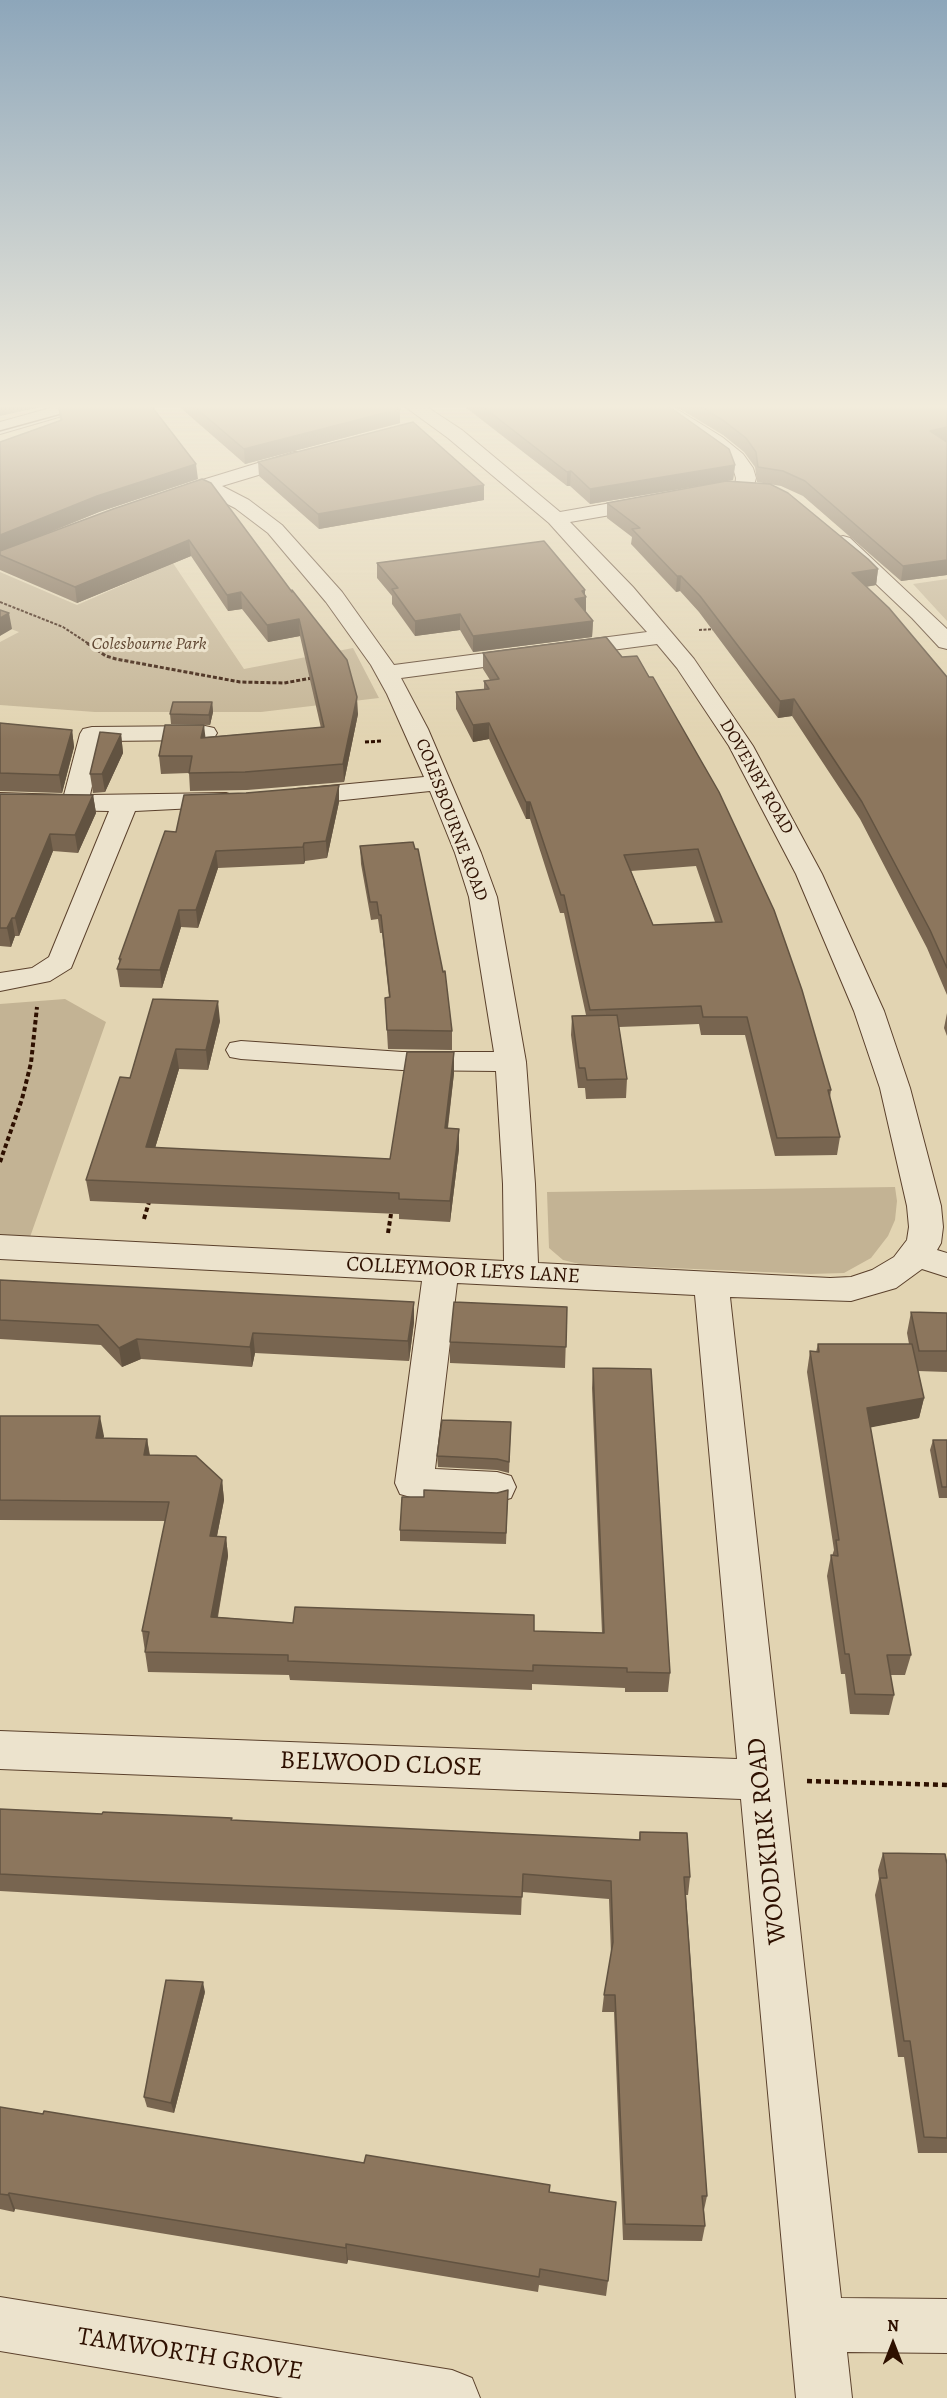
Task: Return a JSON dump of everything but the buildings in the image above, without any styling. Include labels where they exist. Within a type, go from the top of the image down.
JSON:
[{"type":"street","name":"COLESBOURNE ROAD","points":[[256,515],[275,529],[334,597],[385,669],[416,729],[468,853],[483,897],[511,1062],[519,1173],[521,1274]]},
{"type":"street","name":"DOVENBY ROAD","points":[[551,515],[625,592],[686,664],[741,746],[809,874],[869,1011],[895,1088],[924,1206],[926,1227],[924,1243],[932,1260]]},
{"type":"street","points":[[556,519],[578,515]]},
{"type":"street","points":[[830,531],[880,575],[947,642]]},
{"type":"street","points":[[385,669],[661,634]]},
{"type":"street","points":[[75,803],[92,734],[204,732]]},
{"type":"street","points":[[0,801],[125,804],[257,799],[439,783]]},
{"type":"street","points":[[0,982],[28,978],[52,969],[66,956],[125,804]]},
{"type":"street","points":[[241,1050],[402,1061],[511,1062]]},
{"type":"street","name":"COLLEYMOOR LEYS LANE","points":[[0,1247],[830,1290],[851,1289],[932,1260]]},
{"type":"street","points":[[441,1270],[414,1484],[496,1487]]},
{"type":"street","name":"WOODKIRK ROAD","points":[[711,1284],[824,2398]]},
{"type":"street","name":"BELWOOD CLOSE","points":[[0,1750],[761,1780]]},
{"type":"street","name":"TAMWORTH GROVE","points":[[0,2324],[452,2398]]},
{"type":"street","points":[[817,2325],[947,2326]]},
{"type":"path","points":[[0,602],[63,627],[106,656],[240,682],[284,683],[385,669]]},
{"type":"path","points":[[661,634],[717,629]]},
{"type":"path","points":[[0,1162],[22,1100],[31,1063],[37,1003],[28,978]]},
{"type":"path","points":[[761,1780],[947,1785]]},
{"type":"green space","name":"Colesbourne Park","points":[[173,563],[244,669],[353,648],[379,698],[261,712],[95,712],[0,705],[0,642],[19,632],[0,625],[0,572],[77,605]]},
{"type":"green space","points":[[947,579],[947,621],[913,584]]},
{"type":"green space","points":[[65,999],[106,1022],[30,1237],[0,1236],[0,1004]]},
{"type":"green space","points":[[895,1187],[897,1201],[895,1220],[888,1236],[871,1258],[844,1273],[810,1274],[579,1264],[563,1260],[549,1248],[547,1192]]}]
